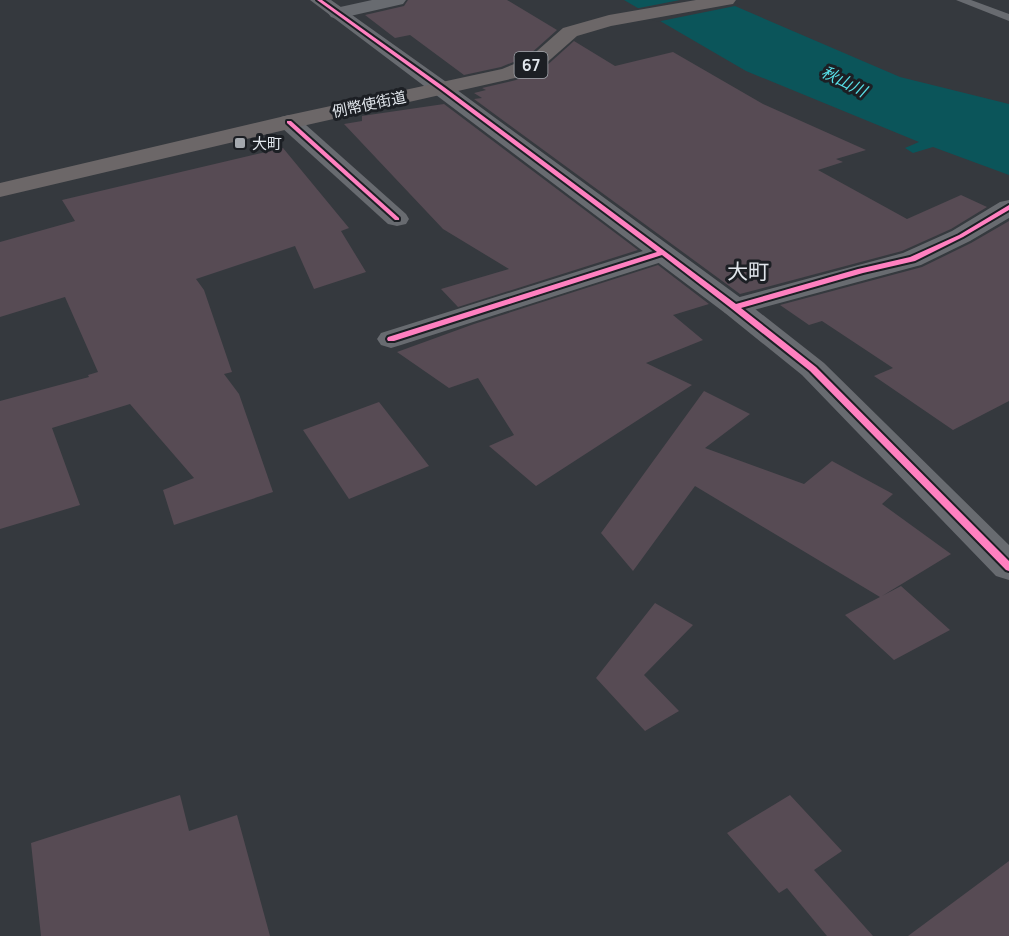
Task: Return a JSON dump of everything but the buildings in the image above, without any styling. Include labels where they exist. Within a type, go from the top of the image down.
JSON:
[{"type":"main road","name":"例幣使街道","points":[[0,190],[524,68],[536,62],[570,32],[609,21],[727,0]]},
{"type":"street","points":[[319,0],[442,88],[735,307],[813,369],[1009,567]]},
{"type":"street","points":[[337,13],[397,0]]},
{"type":"street","points":[[289,122],[397,219]]},
{"type":"street","points":[[735,307],[912,259],[961,236],[1009,207]]},
{"type":"street","points":[[391,339],[662,253]]},
{"type":"lane","points":[[961,0],[1009,18]]},
{"type":"water","name":"秋山川","points":[[624,0],[721,0],[900,77],[1009,104],[1009,175],[933,147],[913,153],[905,148],[919,142],[746,71]]},
{"type":"pier","points":[[680,0],[729,0],[740,5],[656,22],[634,9]]},
{"type":"cycle path","points":[[319,0],[442,88],[735,307],[813,369],[1009,567]]},
{"type":"cycle path","points":[[289,122],[397,219]]},
{"type":"cycle path","points":[[735,307],[912,259],[961,236],[1009,207]]},
{"type":"cycle path","points":[[391,339],[662,253]]},
{"type":"place","name":"大町","points":[[240,143]]},
{"type":"district","name":"大町","points":[[748,271]]}]
